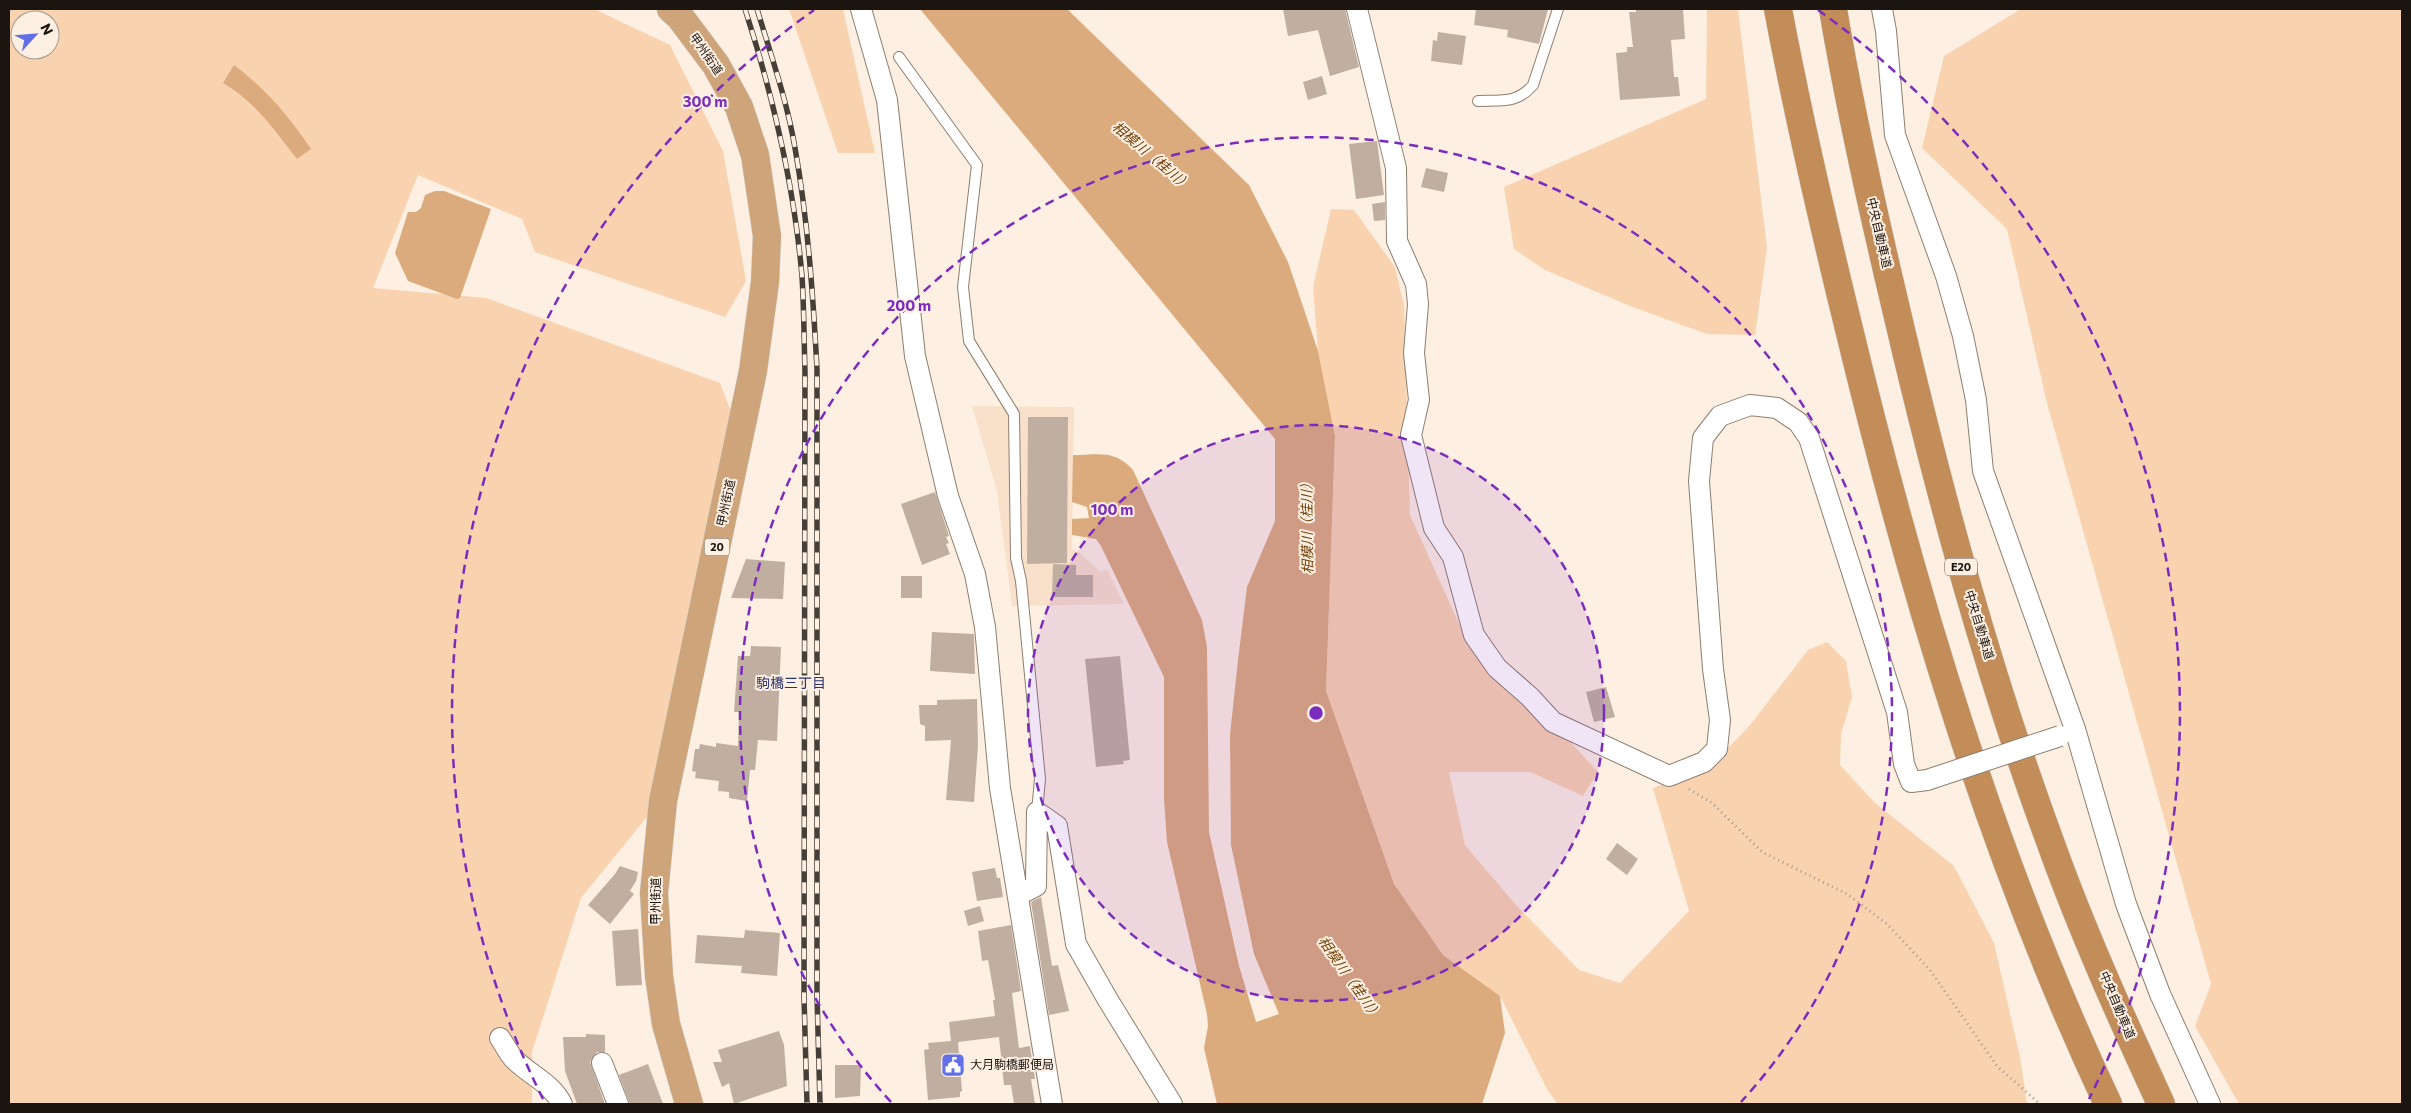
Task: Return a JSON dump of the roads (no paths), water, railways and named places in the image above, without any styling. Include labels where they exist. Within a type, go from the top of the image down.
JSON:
[{"type":"highway","name":"甲州街道","points":[[671,9],[716,65],[739,107],[755,155],[766,236],[765,282],[753,371],[663,801],[654,893],[659,976],[665,1015],[679,1074],[689,1104]]},
{"type":"highway","points":[[1777,9],[1870,419],[1915,580],[1962,733],[2005,857],[2047,967],[2108,1104]]},
{"type":"highway","name":"中央自動車道","points":[[1833,9],[1879,235],[1920,410],[1964,579],[2010,726],[2051,846],[2100,967],[2161,1104]]},
{"type":"street","points":[[861,9],[887,100],[916,356],[948,496],[976,574],[984,627],[1000,788],[1052,1104]]},
{"type":"street","points":[[1356,9],[1396,168],[1397,242],[1416,284],[1418,304],[1414,353],[1419,400],[1411,435],[1434,528],[1453,557],[1474,635],[1497,668],[1530,697],[1553,722],[1669,776],[1704,762],[1717,749],[1720,720],[1712,669],[1699,481],[1703,438],[1720,416],[1750,405],[1777,408],[1798,422],[1809,438],[1897,712],[1904,764],[1912,782],[1927,780],[2067,732]]},
{"type":"street","points":[[1882,9],[1886,31],[1895,135],[1946,276],[1963,336],[1976,400],[1983,471],[2067,732],[2126,904],[2160,994],[2210,1104]]},
{"type":"street","points":[[1019,895],[1036,886],[1037,812]]},
{"type":"street","points":[[1037,812],[1057,826],[1076,944],[1172,1104]]},
{"type":"street","points":[[500,1038],[512,1058],[540,1078],[553,1090],[562,1104]]},
{"type":"street","points":[[602,1063],[618,1104]]},
{"type":"lane","points":[[1478,102],[1514,100],[1529,90],[1541,65],[1558,9]]},
{"type":"lane","points":[[898,57],[977,164],[963,287],[969,341],[1014,414],[1016,558],[1022,580],[1040,779],[1037,812]]},
{"type":"water","name":"相模川（桂川）","points":[[920,9],[1067,9],[1249,185],[1288,262],[1318,351],[1335,436],[1326,691],[1394,884],[1443,955],[1500,996],[1505,1033],[1482,1104],[1217,1104],[1204,1048],[1208,1026],[1207,1014],[1167,842],[1164,799],[1164,677],[1101,546],[1096,539],[1072,535],[1072,519],[1089,518],[1087,507],[1072,502],[1073,455],[1098,454],[1113,456],[1126,463],[1133,470],[1202,620],[1207,647],[1209,832],[1239,966],[1256,1022],[1279,1014],[1254,954],[1231,845],[1230,735],[1247,587],[1275,521],[1275,439]]},
{"type":"water","points":[[234,65],[257,84],[276,104],[311,149],[297,159],[255,108],[223,83]]},
{"type":"water","points":[[435,191],[444,191],[491,209],[460,298],[457,299],[408,281],[395,253],[408,212],[416,212],[421,208],[425,195]]},
{"type":"railway","points":[[745,9],[765,75],[781,141],[794,208],[802,276],[805,372],[804,997],[807,1104]]},
{"type":"railway","points":[[757,9],[783,95],[792,130],[800,175],[812,286],[817,369],[817,996],[820,1104]]},
{"type":"place","name":"大月駒橋郵便局","points":[[953,1065]]},
{"type":"district","name":"駒橋三丁目","points":[[791,683]]}]
